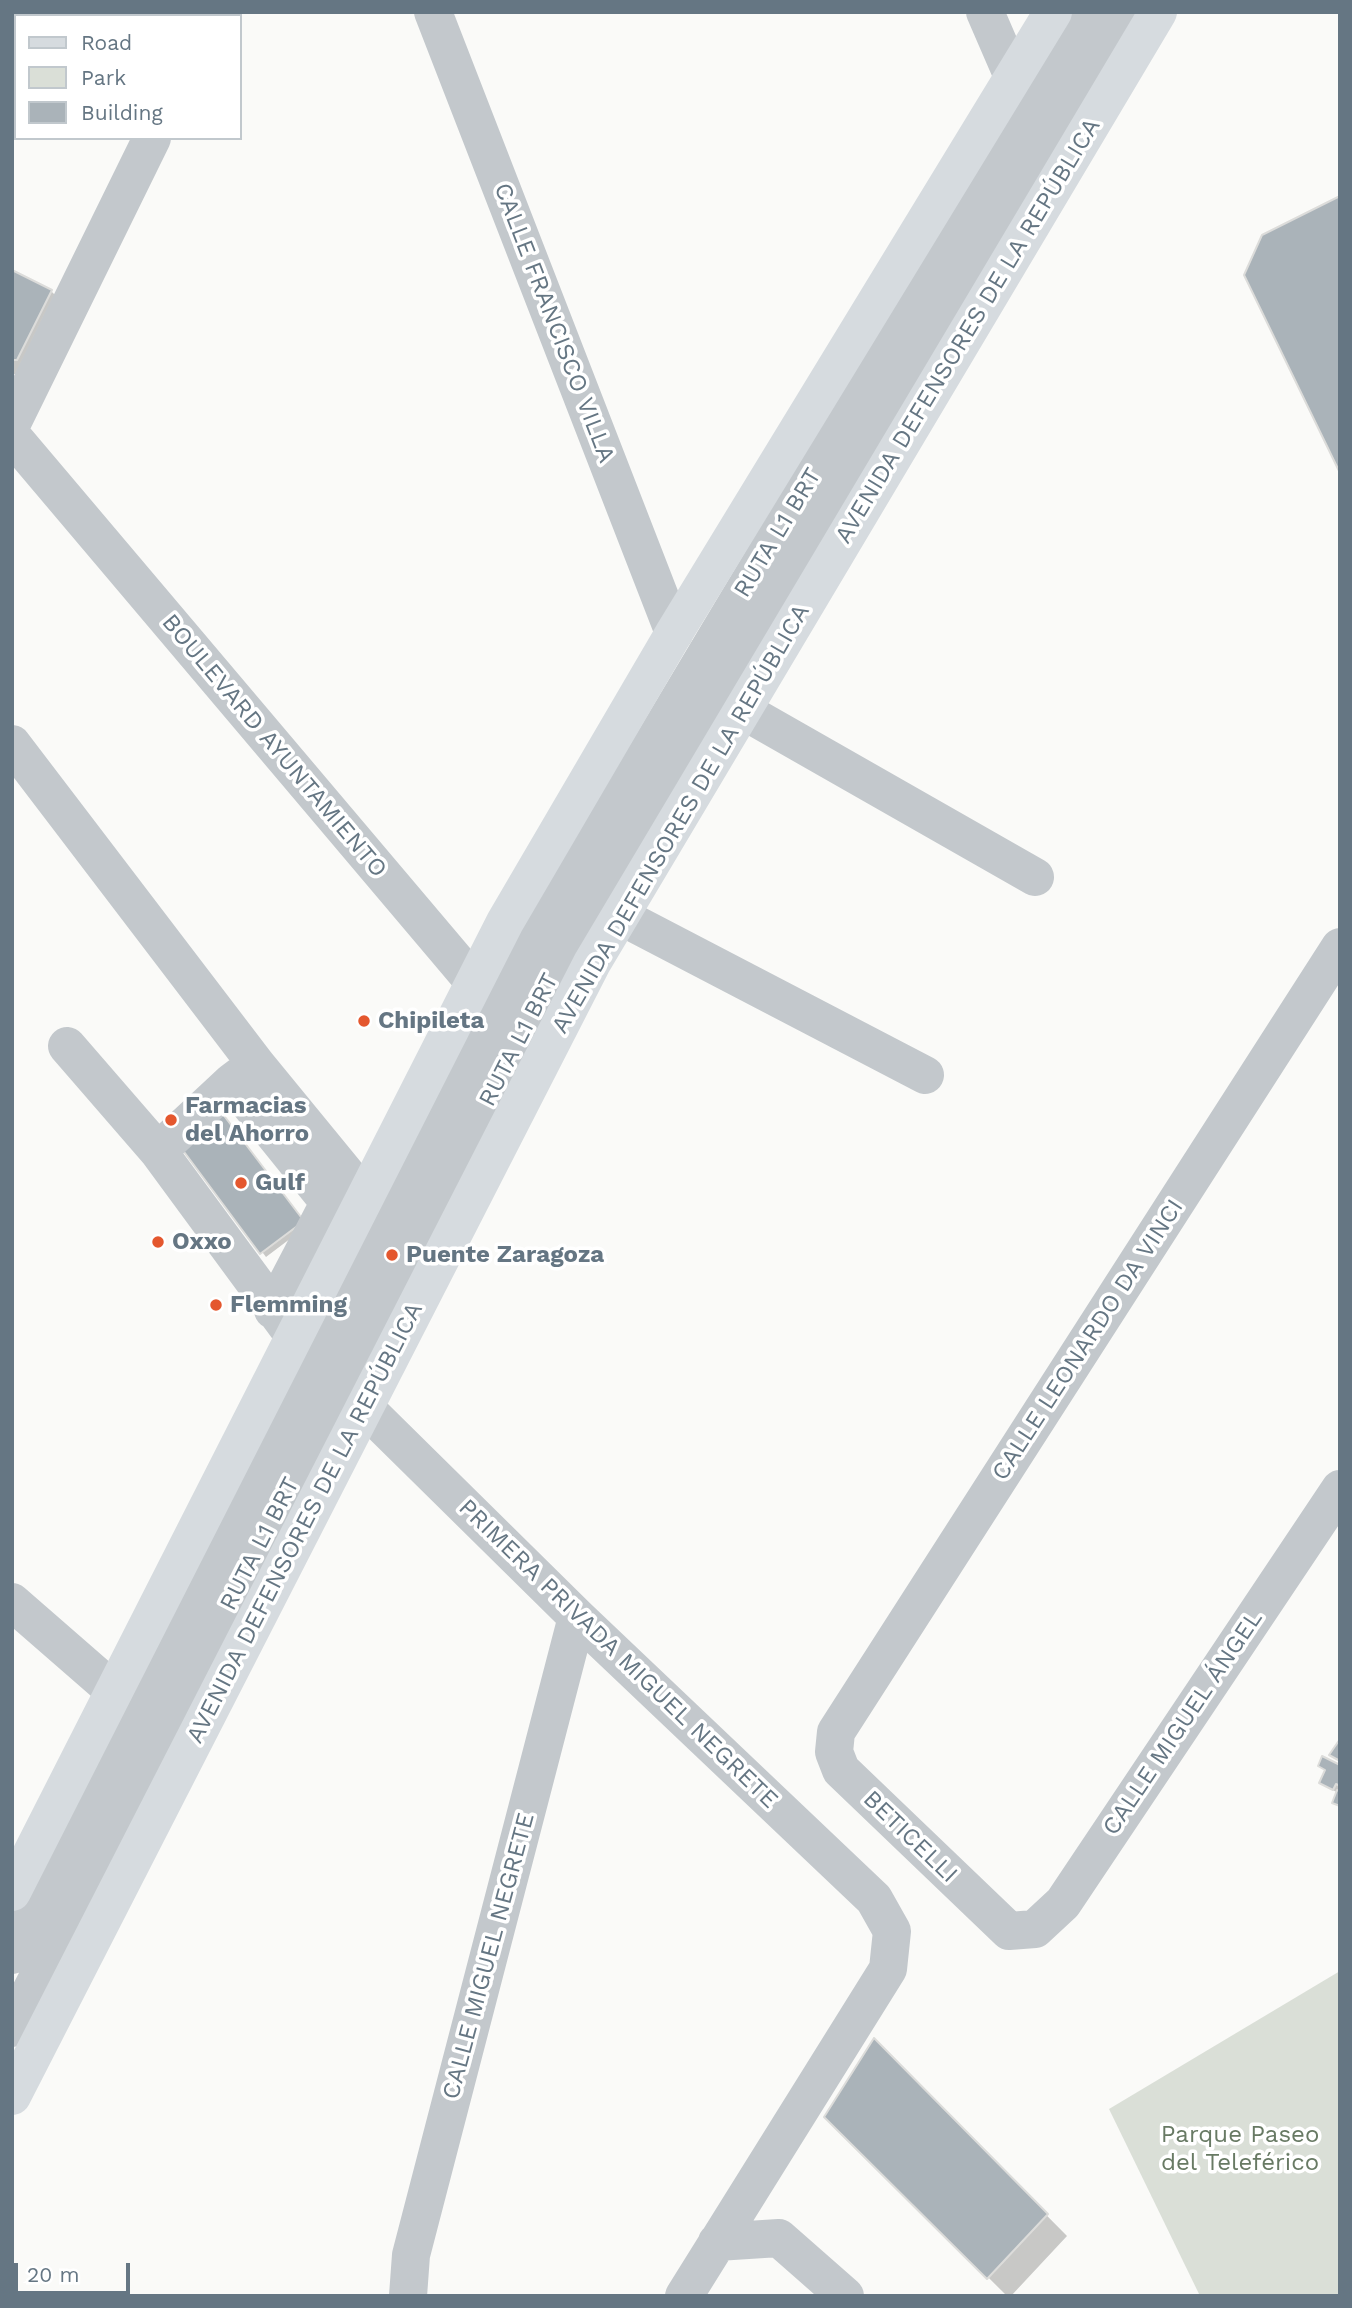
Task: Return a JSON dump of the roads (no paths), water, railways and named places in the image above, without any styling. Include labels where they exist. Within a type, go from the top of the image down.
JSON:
[{"type":"main road","name":"AVENIDA DEFENSORES DE LA REPÚBLICA","points":[[12,2096],[364,1406],[517,1005],[505,922],[674,633],[1053,12]]},
{"type":"main road","name":"AVENIDA DEFENSORES DE LA REPÚBLICA","points":[[12,1892],[113,1690],[284,1323],[347,1200],[517,1005],[592,962],[1158,12]]},
{"type":"street","name":"CALLE FRANCISCO VILLA","points":[[433,12],[674,633]]},
{"type":"street","points":[[985,12],[1014,79]]},
{"type":"street","name":"RUTA L1 BRT","points":[[12,2028],[517,1005],[537,937],[1090,12]]},
{"type":"street","name":"RUTA L1 BRT","points":[[12,1955],[517,1005],[566,949],[1128,12]]},
{"type":"street","points":[[12,423],[151,140]]},
{"type":"street","name":"BOULEVARD AYUNTAMIENTO","points":[[12,436],[517,1005]]},
{"type":"street","points":[[742,710],[1035,877]]},
{"type":"street","points":[[12,744],[244,1073],[347,1200]]},
{"type":"street","points":[[620,916],[925,1075]]},
{"type":"street","name":"CALLE LEONARDO DA VINCI","points":[[836,1732],[1340,947]]},
{"type":"street","points":[[68,1046],[158,1151],[284,1323]]},
{"type":"street","points":[[158,1151],[244,1073]]},
{"type":"street","name":"PRIMERA PRIVADA MIGUEL NEGRETE","points":[[364,1406],[577,1617],[874,1899],[892,1931],[888,1969],[684,2296]]},
{"type":"street","name":"CALLE MIGUEL ÁNGEL","points":[[1009,1931],[1035,1929],[1063,1903],[1340,1489]]},
{"type":"street","points":[[12,1602],[113,1690]]},
{"type":"street","name":"CALLE MIGUEL NEGRETE","points":[[408,2296],[411,2255],[577,1617]]},
{"type":"street","name":"BETICELLI","points":[[836,1732],[834,1752],[841,1770],[1009,1931]]},
{"type":"street","points":[[718,2242],[779,2238],[845,2296]]},
{"type":"place","name":"Chipileta","points":[[364,1021]]},
{"type":"place","name":"Farmacias del Ahorro","points":[[171,1120]]},
{"type":"place","name":"Gulf","points":[[241,1183]]},
{"type":"place","name":"Oxxo","points":[[158,1242]]},
{"type":"place","name":"Puente Zaragoza","points":[[392,1255]]},
{"type":"place","name":"Flemming","points":[[216,1305]]},
{"type":"park label","name":"Parque Paseo del Teleférico","points":[[1240,2149]]}]
